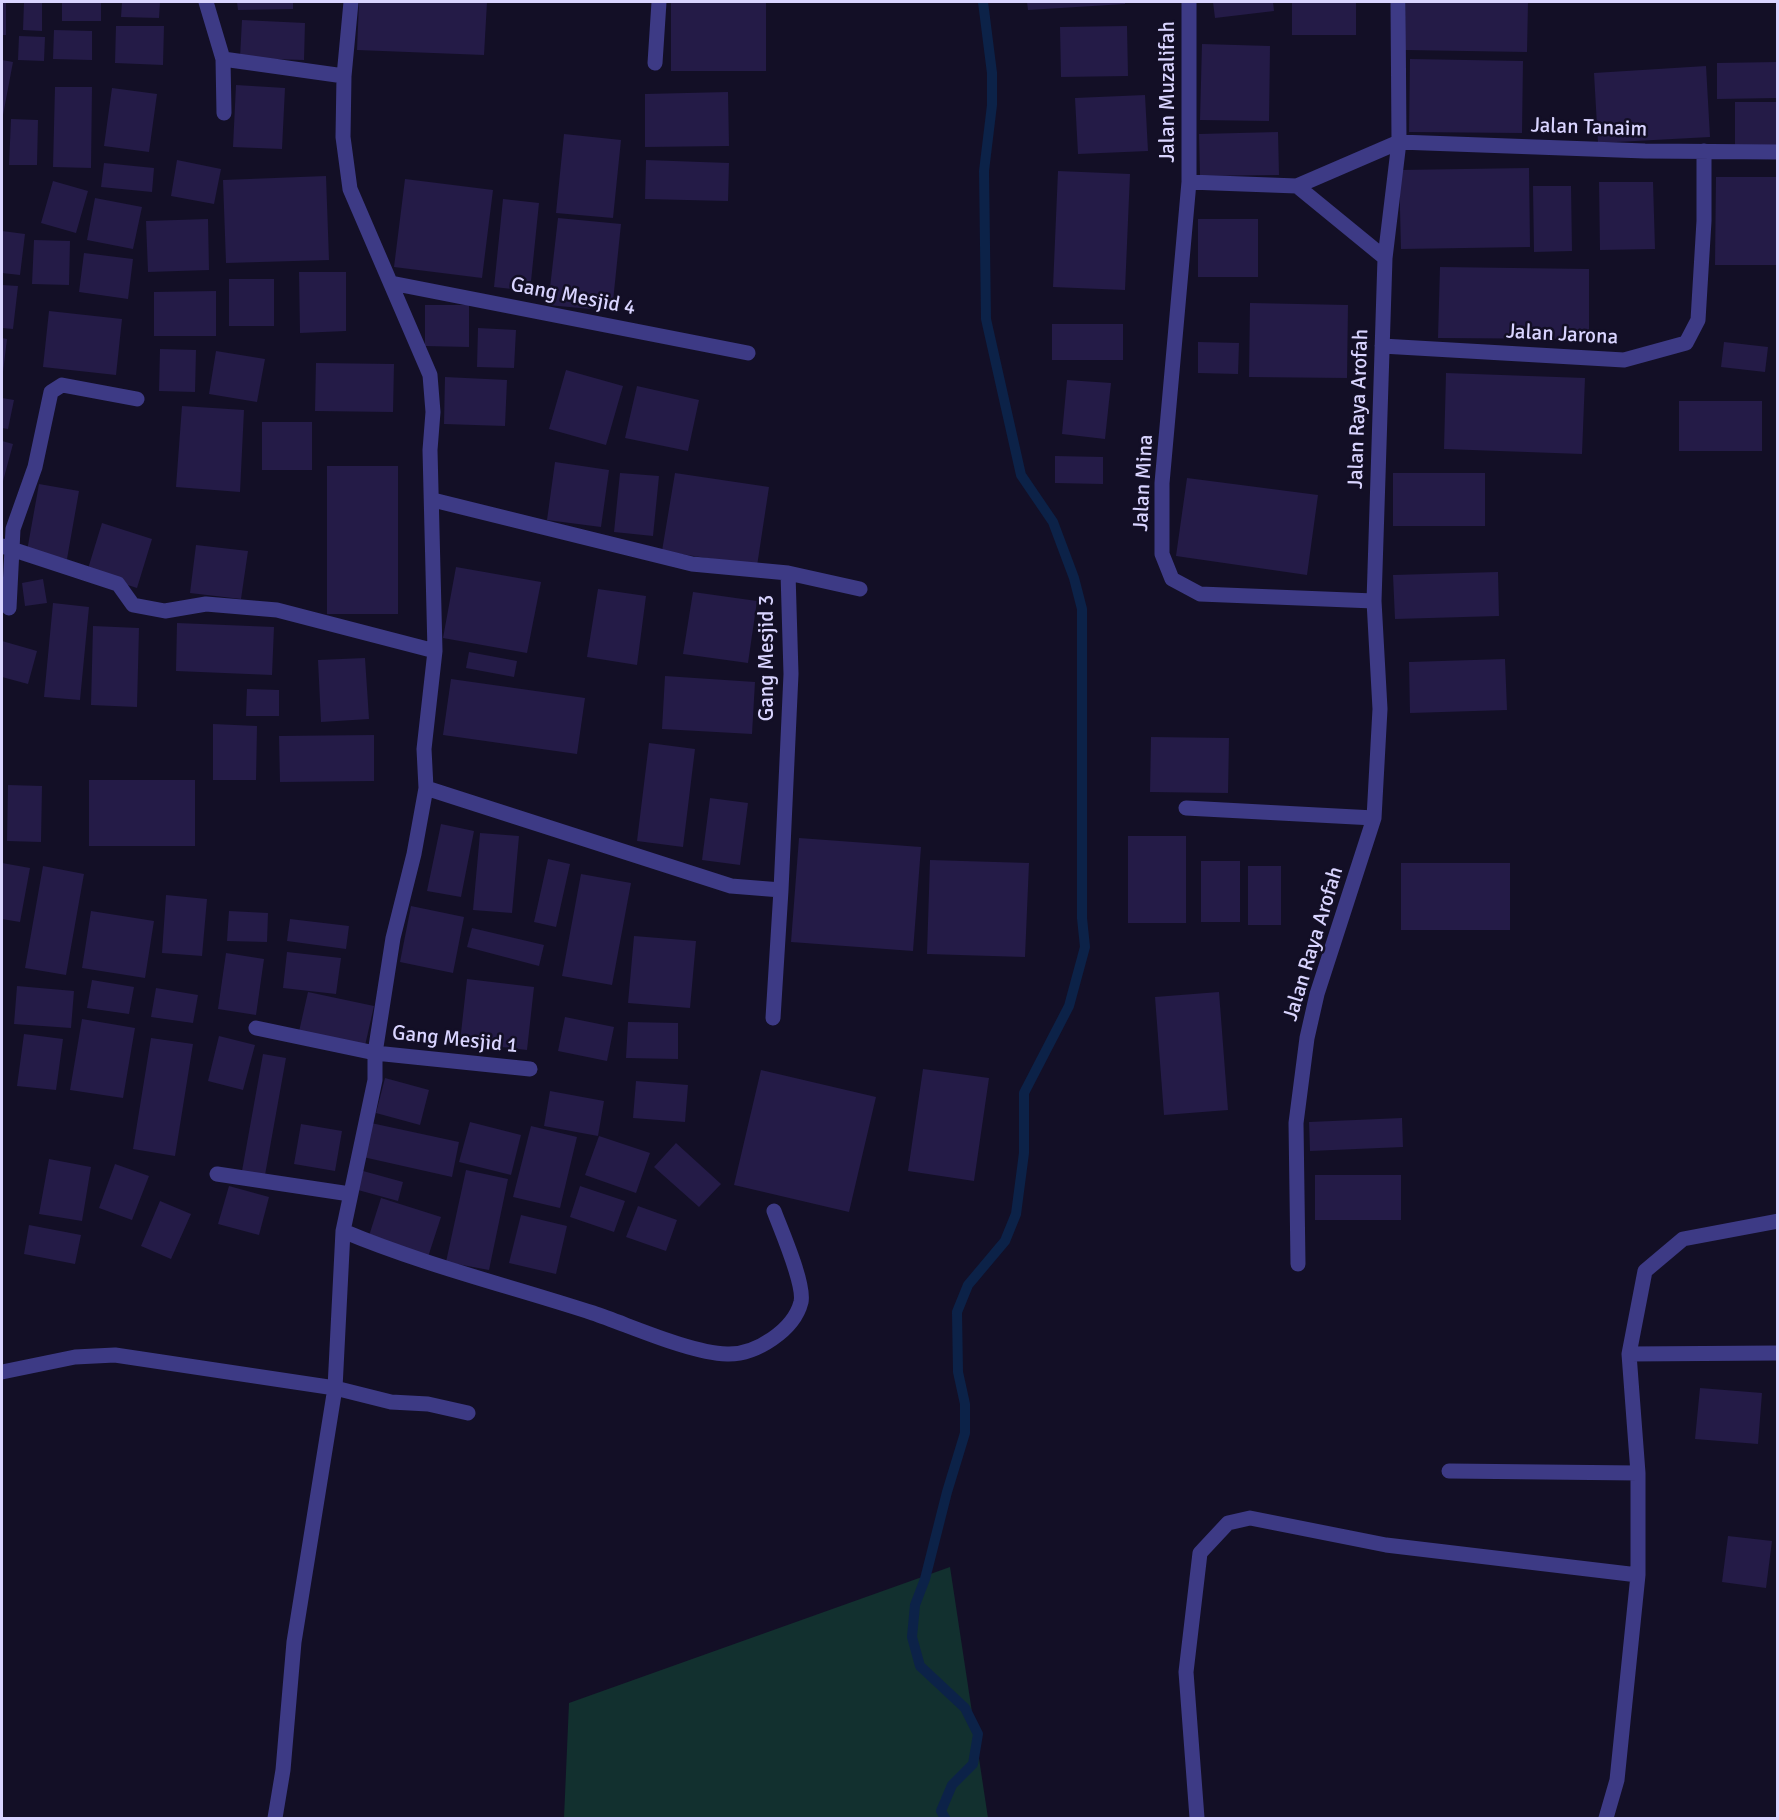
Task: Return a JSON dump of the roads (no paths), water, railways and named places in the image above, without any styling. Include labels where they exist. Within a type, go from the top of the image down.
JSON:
[{"type":"street","points":[[206,2],[223,59],[224,113]]},
{"type":"street","points":[[275,1818],[284,1770],[294,1642],[335,1388],[343,1231],[375,1080],[375,1053],[393,938],[414,854],[426,788],[424,749],[435,651],[430,450],[433,412],[430,375],[350,189],[343,137],[344,76],[351,2]]},
{"type":"street","points":[[655,63],[659,2]]},
{"type":"street","name":"Jalan Muzalifah","points":[[1189,2],[1189,182]]},
{"type":"street","name":"Jalan Raya Arofah","points":[[1298,1264],[1296,1123],[1307,1038],[1317,994],[1374,818],[1380,709],[1374,601],[1385,258],[1399,142],[1398,2]]},
{"type":"street","points":[[223,59],[344,76]]},
{"type":"street","points":[[1189,182],[1297,186],[1399,142]]},
{"type":"street","name":"Jalan Tanaim","points":[[1399,142],[1645,151],[1778,152]]},
{"type":"street","name":"Jalan Jarona","points":[[1382,346],[1624,360],[1686,343],[1698,320],[1704,221],[1704,151]]},
{"type":"street","name":"Jalan Mina","points":[[1189,182],[1162,483],[1162,554],[1172,579],[1200,594],[1374,601]]},
{"type":"street","points":[[1297,186],[1385,258]]},
{"type":"street","name":"Gang Mesjid 4","points":[[391,283],[748,353]]},
{"type":"street","points":[[9,608],[6,547],[35,467],[51,392],[62,385],[137,399]]},
{"type":"street","name":"Gang Mesjid 3","points":[[433,500],[692,564],[788,573],[791,674],[773,1018]]},
{"type":"street","points":[[6,547],[118,584],[133,605],[165,611],[206,604],[277,610],[435,651]]},
{"type":"street","points":[[788,573],[860,589]]},
{"type":"street","points":[[426,788],[731,886],[781,890]]},
{"type":"street","points":[[1186,808],[1374,818]]},
{"type":"street","name":"Gang Mesjid 1","points":[[256,1028],[375,1053],[530,1069]]},
{"type":"street","points":[[217,1174],[350,1194]]},
{"type":"street","points":[[343,1231],[516,1291],[675,1341],[728,1354],[767,1343],[788,1323],[801,1301],[796,1270],[774,1211]]},
{"type":"street","points":[[1606,1818],[1617,1780],[1638,1575],[1638,1473],[1629,1354],[1646,1271],[1683,1239],[1778,1221]]},
{"type":"street","points":[[1629,1354],[1778,1353]]},
{"type":"street","points":[[2,1371],[75,1357],[115,1355],[335,1388],[391,1402],[428,1404],[468,1413]]},
{"type":"street","points":[[1449,1471],[1638,1473]]},
{"type":"street","points":[[1197,1818],[1186,1672],[1200,1553],[1228,1523],[1250,1518],[1386,1545],[1638,1575]]},
{"type":"waterway","points":[[945,1818],[941,1811],[952,1785],[973,1764],[978,1734],[965,1708],[920,1666],[912,1637],[915,1605],[925,1579],[965,1433],[965,1404],[958,1372],[957,1312],[968,1285],[1005,1241],[1016,1214],[1024,1153],[1024,1093],[1069,1006],[1085,947],[1082,918],[1082,609],[1074,578],[1053,522],[1021,475],[986,319],[984,171],[992,105],[992,73],[983,2]]}]
